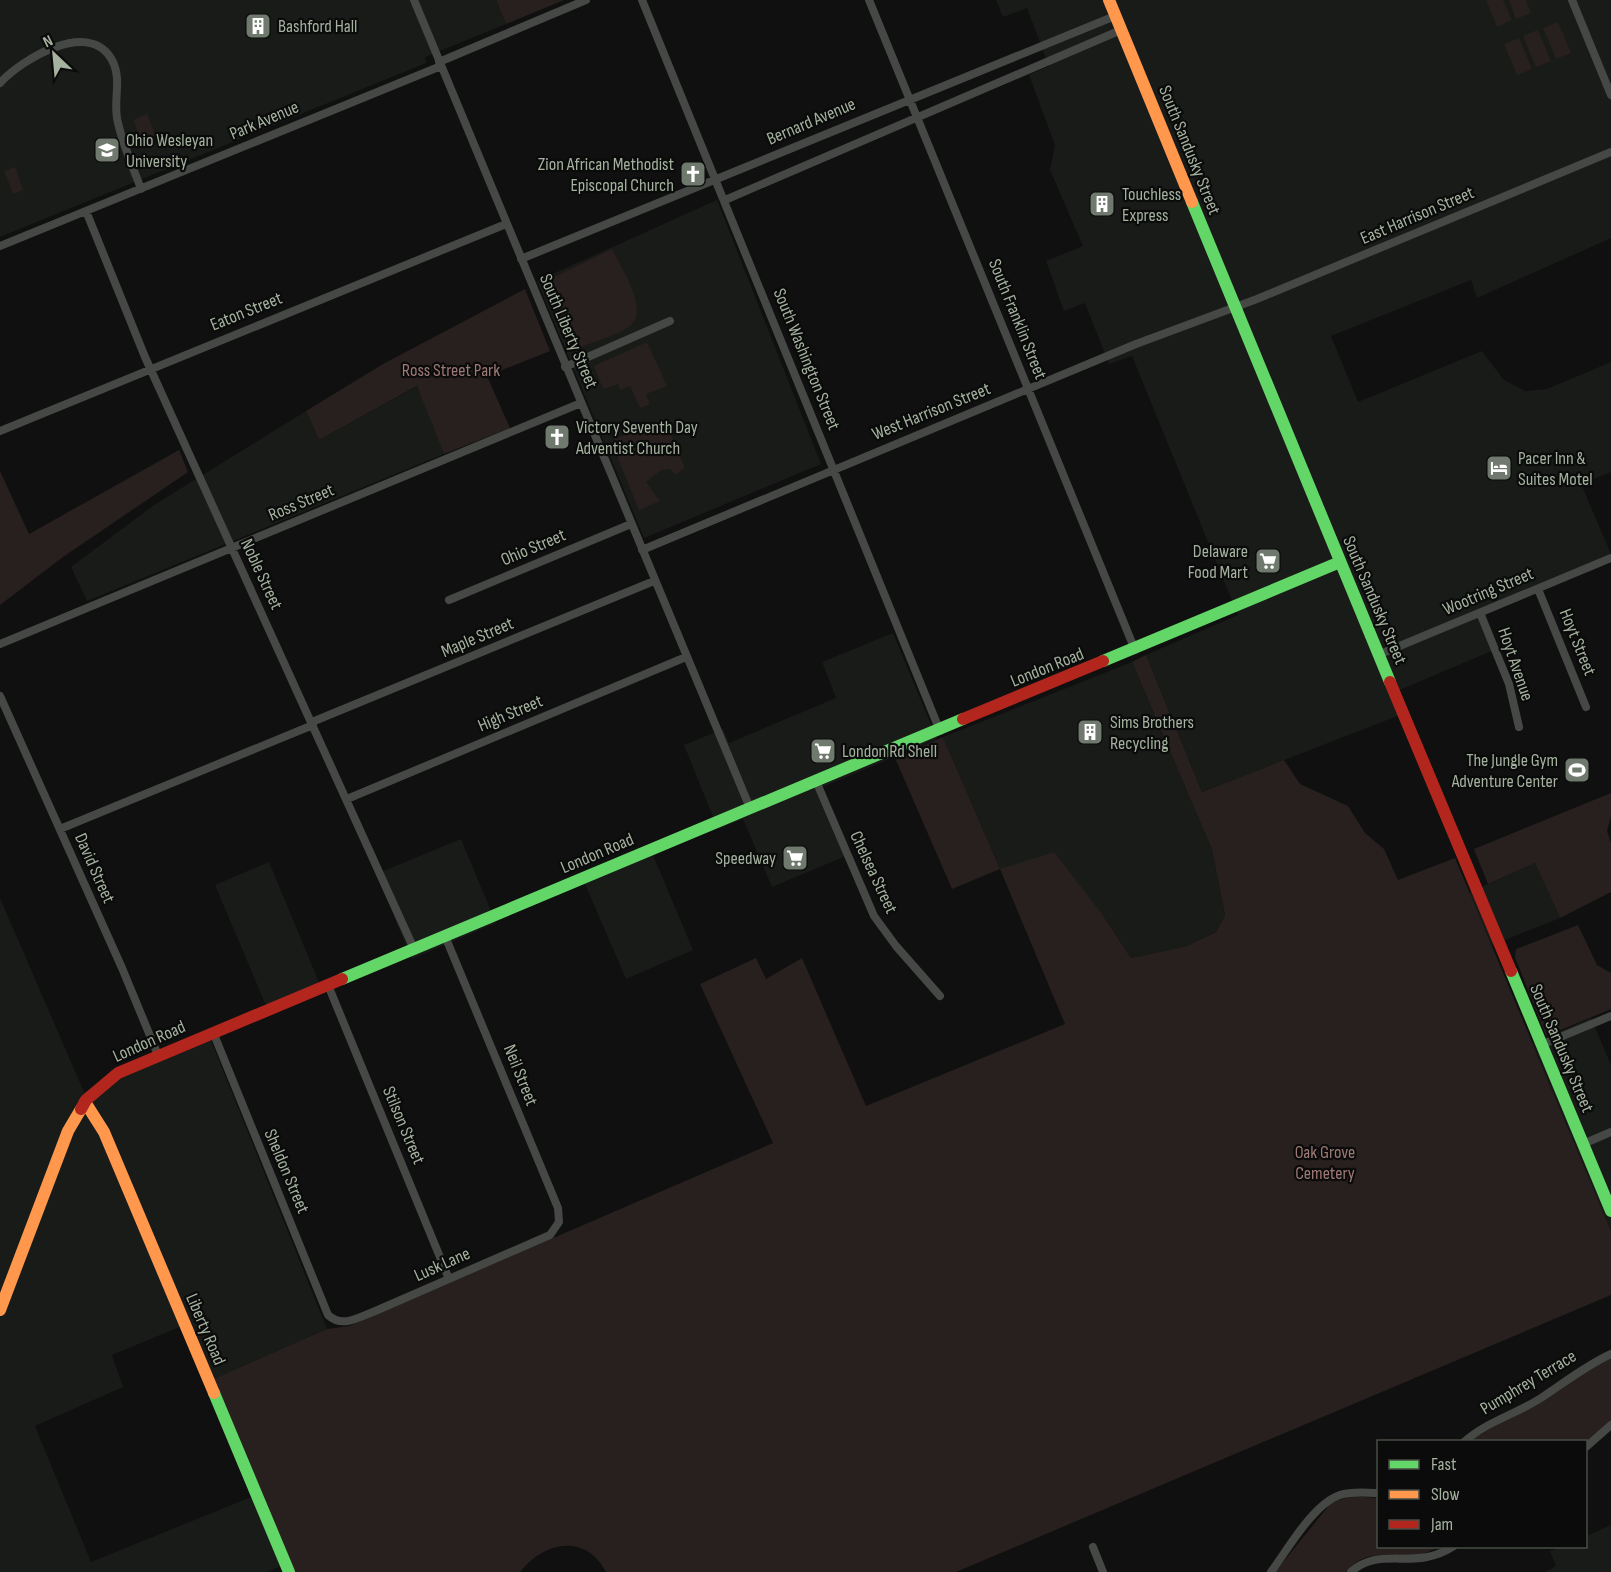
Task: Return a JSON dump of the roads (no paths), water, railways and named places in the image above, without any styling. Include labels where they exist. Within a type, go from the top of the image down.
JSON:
[{"type":"street","name":"South Liberty Street","points":[[414,0],[750,808]]},
{"type":"street","name":"Park Avenue","points":[[0,246],[440,64],[464,49],[586,0]]},
{"type":"street","name":"South Washington Street","points":[[642,0],[940,731]]},
{"type":"street","name":"South Franklin Street","points":[[869,0],[1135,650]]},
{"type":"street","name":"South Sandusky Street","points":[[1109,0],[1378,655],[1611,1211]]},
{"type":"street","points":[[1572,0],[1611,95]]},
{"type":"street","name":"Bernard Avenue","points":[[521,259],[563,244],[1115,16]]},
{"type":"street","points":[[725,200],[1121,30]]},
{"type":"street","points":[[0,83],[13,69],[60,45],[77,42],[102,49],[111,58],[117,74],[119,87],[117,121],[141,189]]},
{"type":"street","name":"East Harrison Street","points":[[1234,307],[1611,152]]},
{"type":"street","name":"Noble Street","points":[[86,211],[150,369],[414,949]]},
{"type":"street","name":"Eaton Street","points":[[0,431],[506,224]]},
{"type":"street","name":"West Harrison Street","points":[[642,550],[1136,344],[1234,307]]},
{"type":"street","points":[[565,367],[670,321]]},
{"type":"street","name":"Ross Street","points":[[0,645],[581,403]]},
{"type":"street","name":"Ohio Street","points":[[449,600],[630,524]]},
{"type":"street","name":"Wootring Street","points":[[1378,655],[1611,558]]},
{"type":"street","name":"London Road","points":[[0,1310],[68,1131],[85,1102],[108,1079],[158,1055],[1135,650],[1340,562]]},
{"type":"street","name":"Maple Street","points":[[60,829],[654,581]]},
{"type":"street","name":"Hoyt Street","points":[[1538,589],[1586,707]]},
{"type":"street","name":"Hoyt Avenue","points":[[1480,613],[1509,684],[1519,727]]},
{"type":"street","name":"High Street","points":[[347,799],[686,657]]},
{"type":"street","name":"David Street","points":[[0,696],[158,1055]]},
{"type":"street","name":"Chelsea Street","points":[[816,781],[874,916],[896,946],[940,996]]},
{"type":"street","name":"Neil Street","points":[[445,936],[558,1208],[558,1227]]},
{"type":"street","name":"Stilson Street","points":[[328,985],[449,1279]]},
{"type":"street","points":[[1541,1046],[1611,1016]]},
{"type":"street","name":"Sheldon Street","points":[[213,1032],[326,1311],[335,1320]]},
{"type":"street","name":"Liberty Road","points":[[85,1102],[112,1151],[289,1572]]},
{"type":"street","points":[[1583,1144],[1611,1132]]},
{"type":"street","name":"Lusk Lane","points":[[335,1320],[346,1322],[550,1235],[558,1227]]},
{"type":"street","name":"Pumphrey Terrace","points":[[1466,1440],[1479,1430],[1539,1399],[1582,1370],[1611,1354]]},
{"type":"street","points":[[1587,1446],[1611,1425]]},
{"type":"street","points":[[1271,1572],[1315,1512],[1326,1503],[1341,1494],[1377,1493]]},
{"type":"street","points":[[1093,1547],[1103,1572]]},
{"type":"street","points":[[1351,1572],[1373,1560],[1425,1560],[1450,1548]]},
{"type":"place","name":"Bashford Hall","points":[[258,26]]},
{"type":"place","name":"Ohio Wesleyan University","points":[[107,150]]},
{"type":"place","name":"Zion African Methodist Episcopal Church","points":[[693,174]]},
{"type":"place","name":"Touchless Express","points":[[1102,204]]},
{"type":"place","name":"Victory Seventh Day Adventist Church","points":[[557,437]]},
{"type":"place","name":"Pacer Inn & Suites Motel","points":[[1499,468]]},
{"type":"place","name":"Delaware Food Mart","points":[[1268,561]]},
{"type":"place","name":"Sims Brothers Recycling","points":[[1090,732]]},
{"type":"place","name":"London Rd Shell","points":[[823,751]]},
{"type":"place","name":"The Jungle Gym Adventure Center","points":[[1577,770]]},
{"type":"place","name":"Speedway","points":[[795,858]]},
{"type":"park label","name":"Ross Street Park","points":[[451,370]]},
{"type":"park label","name":"Oak Grove Cemetery","points":[[1325,1162]]}]
